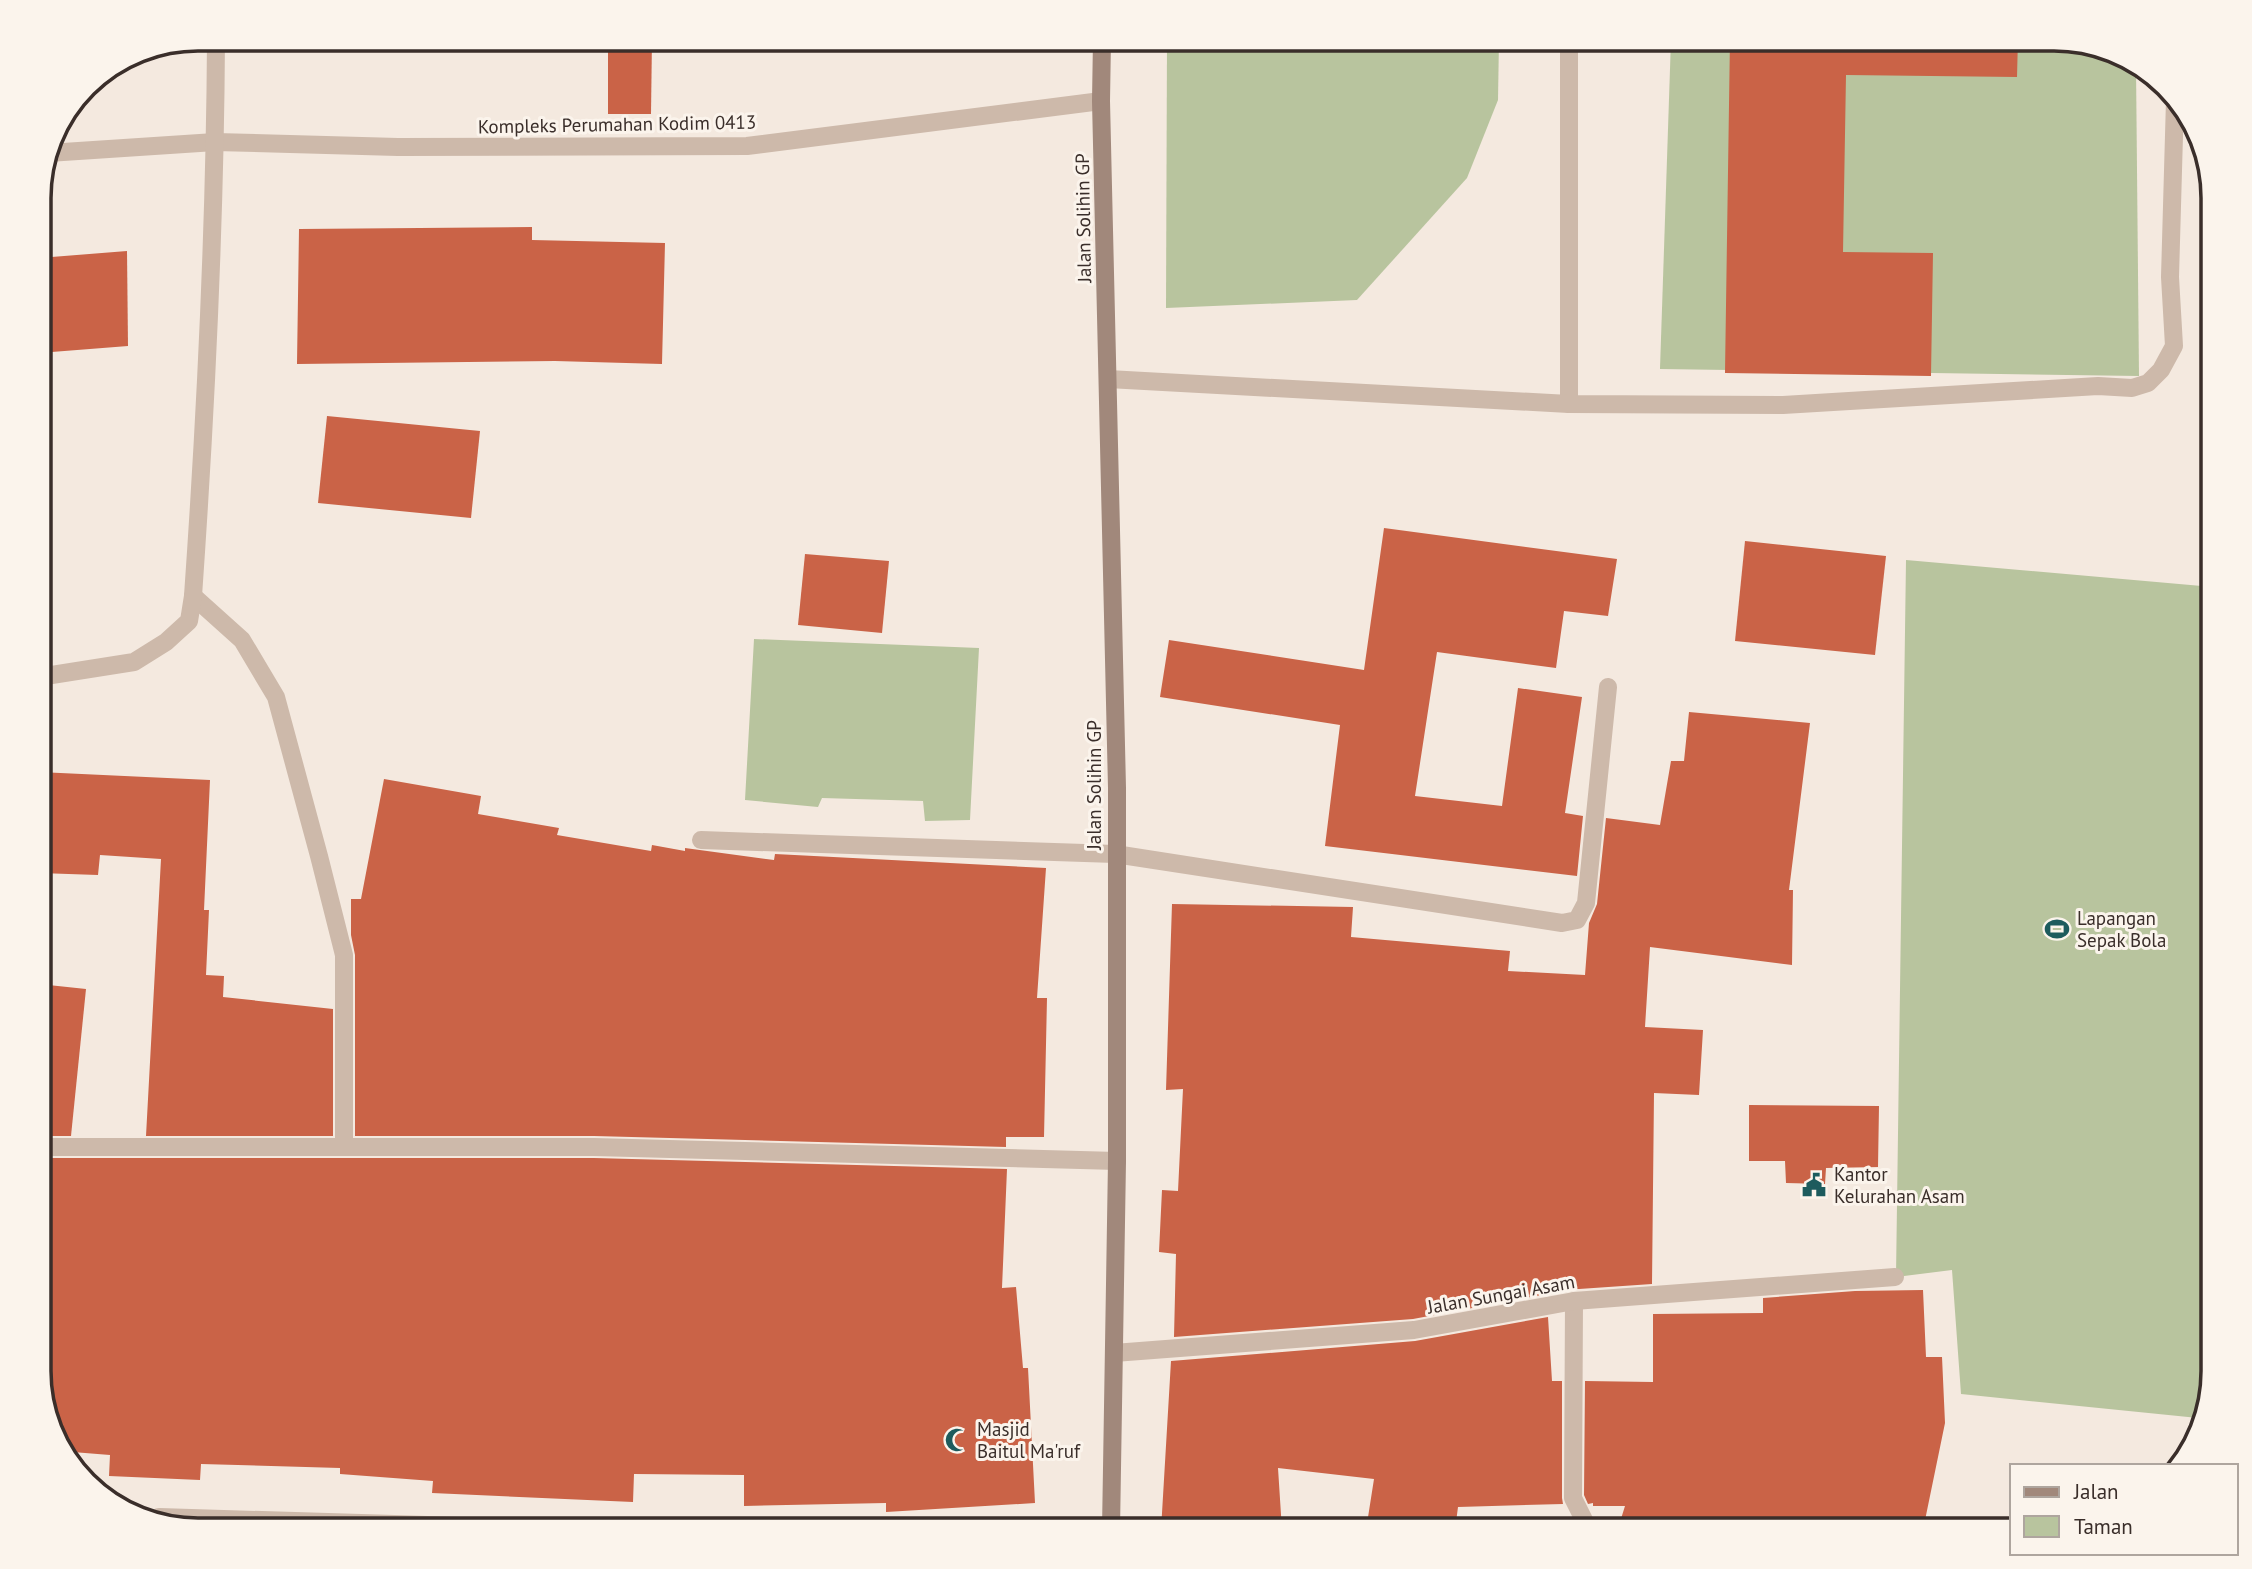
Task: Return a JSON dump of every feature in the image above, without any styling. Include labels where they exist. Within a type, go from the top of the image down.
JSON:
[{"type":"main road","name":"Jalan Solihin GP","points":[[1102,51],[1116,774],[1116,1161],[1111,1518]]},
{"type":"street","points":[[51,675],[134,662],[166,642],[189,621],[205,421],[216,51]]},
{"type":"street","points":[[1569,51],[1569,404]]},
{"type":"street","name":"Kompleks Perumahan Kodim 0413","points":[[58,152],[215,142],[398,147],[747,146],[1101,101]]},
{"type":"street","points":[[1108,379],[1569,404],[1783,405],[2098,386],[2132,388],[2148,383],[2161,370],[2174,346],[2170,277],[2175,113]]},
{"type":"street","points":[[193,596],[242,640],[276,697],[320,856],[344,955],[344,1146]]},
{"type":"street","points":[[701,840],[1115,853],[1562,923],[1577,920],[1586,903],[1608,687]]},
{"type":"street","points":[[51,1146],[594,1146],[1116,1161]]},
{"type":"street","name":"Jalan Sungai Asam","points":[[1114,1353],[1414,1330],[1574,1301],[1895,1277]]},
{"type":"street","points":[[1574,1301],[1573,1498],[1583,1518]]},
{"type":"green space","points":[[1167,51],[1499,51],[1498,100],[1467,178],[1357,300],[1166,308]]},
{"type":"green space","points":[[1671,51],[2074,52],[2111,62],[2136,75],[2139,376],[1660,369]]},
{"type":"green space","name":"Lapangan Sepak Bola","points":[[1906,560],[2201,586],[2201,1372],[2200,1391],[2193,1418],[1961,1394],[1952,1270],[1896,1277]]},
{"type":"green space","points":[[754,639],[979,648],[970,820],[925,821],[923,801],[822,798],[818,807],[745,800]]},
{"type":"building","points":[[608,51],[652,51],[651,114],[608,114]]},
{"type":"building","points":[[1730,51],[2018,51],[2017,77],[1846,75],[1843,252],[1933,253],[1931,376],[1725,373]]},
{"type":"building","points":[[532,227],[532,240],[665,243],[662,364],[555,361],[297,364],[299,229]]},
{"type":"building","points":[[127,251],[128,346],[51,352],[51,257]]},
{"type":"building","points":[[327,416],[480,431],[471,518],[318,503]]},
{"type":"building","points":[[1384,528],[1617,559],[1608,616],[1564,611],[1556,668],[1437,652],[1415,796],[1502,806],[1518,688],[1582,697],[1565,813],[1583,816],[1577,876],[1325,846],[1340,725],[1160,697],[1169,640],[1364,670]]},
{"type":"building","points":[[1745,541],[1886,556],[1875,655],[1735,641]]},
{"type":"building","points":[[805,554],[889,561],[882,633],[798,625]]},
{"type":"building","points":[[1689,712],[1810,723],[1789,890],[1793,890],[1792,965],[1650,947],[1645,1027],[1703,1030],[1699,1095],[1654,1093],[1652,1284],[1546,1289],[1547,1294],[1413,1319],[1174,1337],[1176,1254],[1159,1252],[1162,1190],[1178,1191],[1183,1089],[1166,1090],[1172,904],[1353,907],[1351,937],[1510,951],[1508,971],[1585,975],[1589,923],[1597,904],[1606,818],[1660,825],[1671,761],[1684,761]]},
{"type":"building","points":[[51,773],[210,780],[204,910],[209,910],[206,975],[224,976],[223,997],[333,1009],[333,1136],[146,1136],[161,859],[100,855],[98,875],[51,873]]},
{"type":"building","points":[[384,779],[481,796],[478,814],[559,828],[557,835],[651,851],[652,845],[774,860],[775,854],[1046,868],[1037,998],[1047,998],[1044,1137],[1006,1137],[1006,1147],[594,1136],[355,1136],[355,955],[351,935],[351,899],[361,899]]},
{"type":"building","points":[[51,985],[86,989],[71,1136],[51,1136]]},
{"type":"building","points":[[1749,1105],[1879,1106],[1878,1167],[1826,1168],[1825,1184],[1786,1183],[1785,1161],[1749,1161]]},
{"type":"building","points":[[51,1158],[594,1158],[1007,1169],[1002,1288],[1016,1287],[1023,1368],[1028,1368],[1035,1503],[886,1512],[886,1503],[744,1506],[744,1475],[634,1474],[633,1502],[432,1493],[433,1481],[340,1474],[340,1468],[201,1464],[200,1480],[109,1476],[110,1455],[75,1452],[62,1428],[54,1400],[51,1381]]},
{"type":"building","points":[[1923,1290],[1926,1357],[1942,1357],[1945,1423],[1925,1518],[1621,1518],[1625,1506],[1588,1504],[1584,1495],[1585,1381],[1653,1382],[1653,1314],[1763,1313],[1763,1298],[1855,1291]]},
{"type":"building","points":[[1548,1317],[1552,1381],[1562,1381],[1563,1504],[1458,1507],[1457,1518],[1368,1518],[1374,1479],[1278,1468],[1281,1518],[1162,1518],[1171,1361],[1415,1341]]},
{"type":"place","name":"Lapangan Sepak Bola","points":[[2057,929]]},
{"type":"place","name":"Kantor Kelurahan Asam","points":[[1814,1185]]},
{"type":"place","name":"Masjid Baitul Ma'ruf","points":[[957,1440]]}]
